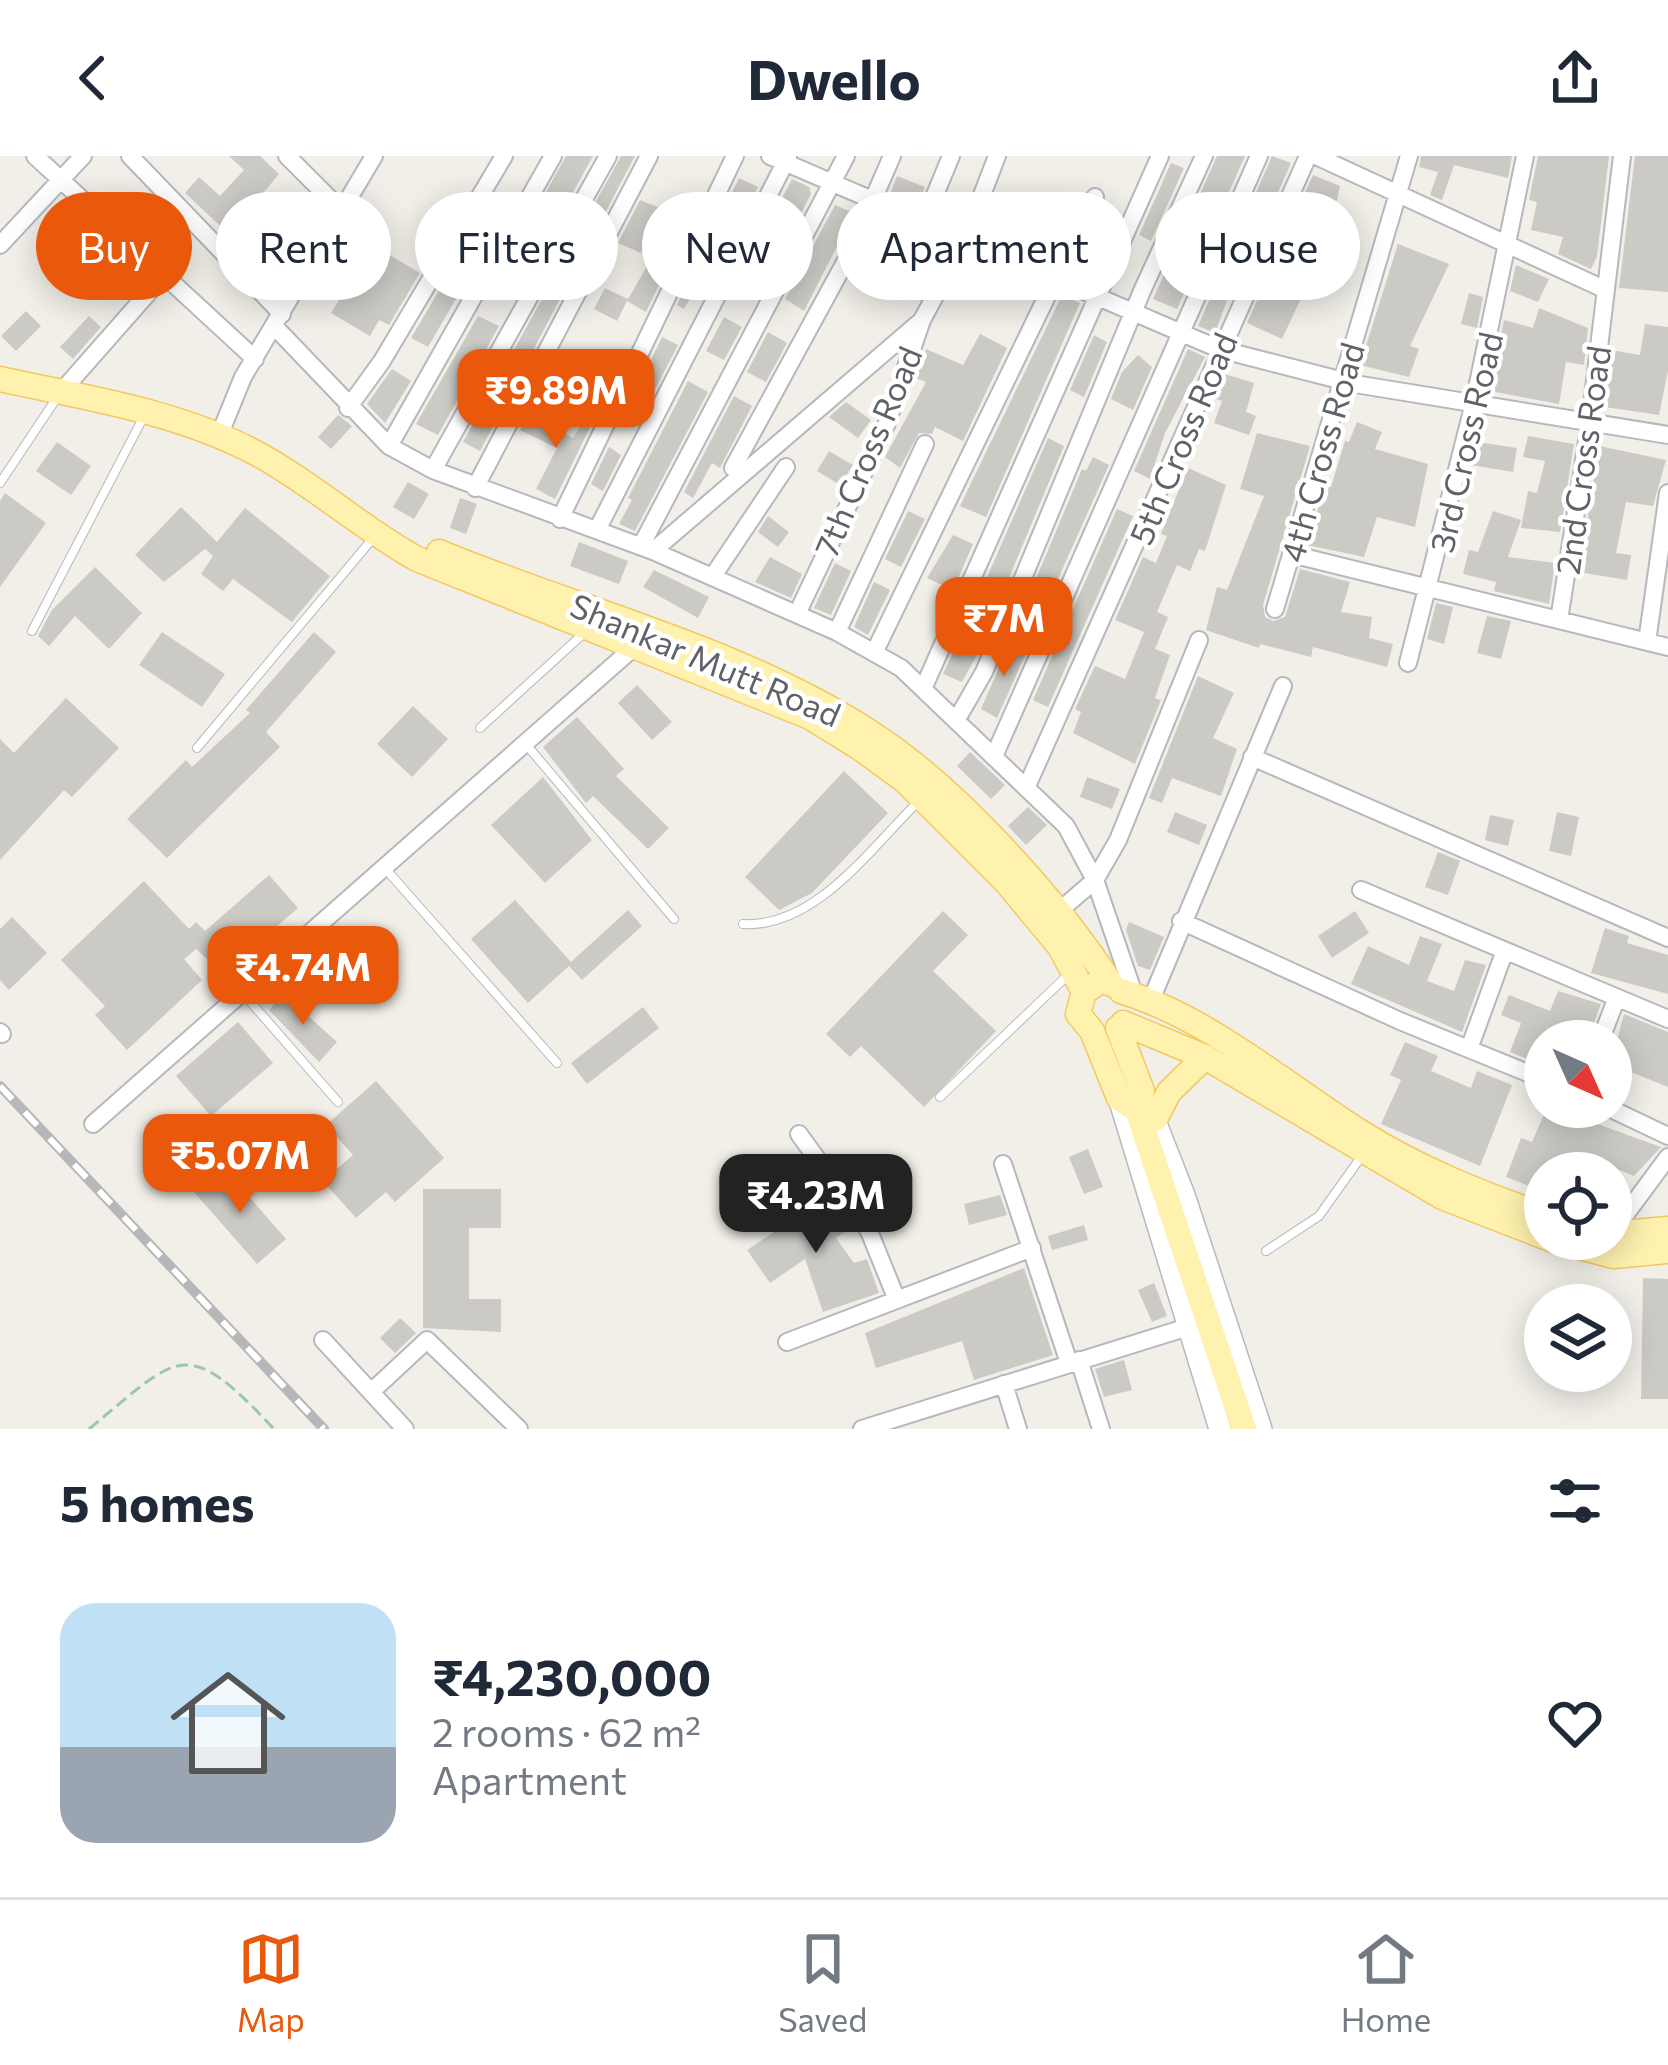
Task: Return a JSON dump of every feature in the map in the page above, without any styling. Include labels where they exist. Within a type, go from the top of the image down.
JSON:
[{"type":"main road","name":"Shankar Mutt Road","points":[[0,379],[147,411],[219,436],[350,510],[475,567],[771,680],[928,778],[1129,992],[1128,1012],[1121,1026],[1138,1107],[1244,1429]]},
{"type":"main road","name":"Shankar Mutt Road","points":[[350,510],[375,536],[467,582],[865,740],[1038,918],[1078,982],[1078,1013],[1138,1107]]},
{"type":"main road","points":[[1078,982],[1129,992],[1449,1182],[1524,1209]]},
{"type":"main road","points":[[1092,1031],[1121,1026],[1205,1058],[1442,1197],[1524,1229]]},
{"type":"main road","points":[[1138,1107],[1169,1092],[1205,1058]]},
{"type":"main road","points":[[1138,1107],[1187,1328],[1220,1429]]},
{"type":"main road","points":[[1138,1107],[1261,1429]]},
{"type":"main road","points":[[1632,1232],[1668,1229]]},
{"type":"main road","points":[[1632,1254],[1668,1251]]},
{"type":"street","points":[[35,156],[74,192]]},
{"type":"street","points":[[0,245],[83,156]]},
{"type":"street","points":[[130,156],[278,320],[348,408],[388,446],[476,488],[647,548],[837,632],[923,689],[1066,826],[1095,880],[1129,992]]},
{"type":"street","points":[[287,156],[323,192]]},
{"type":"street","points":[[354,192],[374,156]]},
{"type":"street","points":[[348,408],[382,361],[504,156]]},
{"type":"street","points":[[388,446],[553,156]]},
{"type":"street","points":[[433,470],[608,156]]},
{"type":"street","points":[[476,488],[649,156]]},
{"type":"street","points":[[560,519],[735,156]]},
{"type":"street","points":[[647,548],[846,156]]},
{"type":"street","points":[[876,192],[892,156]]},
{"type":"street","points":[[936,192],[951,156]]},
{"type":"street","name":"7th Cross Road","points":[[983,192],[997,156]]},
{"type":"street","points":[[1131,220],[1160,156]]},
{"type":"street","points":[[957,719],[984,672],[1132,315],[1204,156]]},
{"type":"street","points":[[995,754],[1258,156]]},
{"type":"street","points":[[1312,156],[1606,290]]},
{"type":"street","name":"5th Cross Road","points":[[1027,786],[1170,472],[1219,350],[1312,156]]},
{"type":"street","name":"4th Cross Road","points":[[1275,609],[1401,196],[1409,156]]},
{"type":"street","name":"3rd Cross Road","points":[[1408,663],[1474,403],[1525,156]]},
{"type":"street","name":"2nd Cross Road","points":[[1558,620],[1590,422],[1622,156]]},
{"type":"street","points":[[597,530],[781,158],[852,192]]},
{"type":"street","points":[[733,468],[837,268]]},
{"type":"street","points":[[61,392],[142,300]]},
{"type":"street","points":[[191,300],[254,358]]},
{"type":"street","points":[[219,436],[254,358],[290,300]]},
{"type":"street","name":"7th Cross Road","points":[[797,614],[887,423],[933,300]]},
{"type":"street","points":[[874,653],[1044,300]]},
{"type":"street","points":[[923,689],[1095,300],[1219,350],[1341,381],[1668,435]]},
{"type":"street","points":[[647,548],[922,320]]},
{"type":"street","points":[[837,632],[925,444]]},
{"type":"street","points":[[713,576],[786,467]]},
{"type":"street","points":[[1647,642],[1668,493]]},
{"type":"street","points":[[1291,554],[1668,647]]},
{"type":"street","points":[[1058,912],[1095,880],[1124,828],[1199,640]]},
{"type":"street","points":[[93,1124],[632,649]]},
{"type":"street","points":[[1129,992],[1181,921],[1283,686]]},
{"type":"street","points":[[1252,758],[1668,938]]},
{"type":"street","points":[[1361,890],[1668,1019]]},
{"type":"street","points":[[1181,921],[1524,1071]]},
{"type":"street","points":[[1469,1049],[1504,953]]},
{"type":"street","points":[[1608,1020],[1616,1000]]},
{"type":"street","points":[[1632,1119],[1668,1136]]},
{"type":"street","points":[[800,1134],[869,1231],[897,1300]]},
{"type":"street","points":[[1632,1206],[1668,1157]]},
{"type":"street","points":[[1003,1164],[1100,1429]]},
{"type":"street","points":[[787,1342],[1032,1248]]},
{"type":"street","points":[[862,1429],[1187,1328]]},
{"type":"street","points":[[322,1340],[405,1429]]},
{"type":"street","points":[[371,1392],[427,1340],[519,1429]]},
{"type":"street","points":[[1004,1384],[1018,1429]]},
{"type":"lane","points":[[0,483],[61,392]]},
{"type":"lane","points":[[32,631],[147,411]]},
{"type":"lane","points":[[197,748],[375,536]]},
{"type":"lane","points":[[480,728],[589,628]]},
{"type":"lane","points":[[524,742],[674,919]]},
{"type":"lane","points":[[743,925],[784,922],[817,901],[922,798]]},
{"type":"lane","points":[[382,865],[557,1063]]},
{"type":"lane","points":[[940,1097],[1078,982]]},
{"type":"lane","points":[[240,990],[338,1102]]},
{"type":"lane","points":[[1266,1251],[1319,1216],[1363,1154]]},
{"type":"path","points":[[89,1429],[165,1366],[188,1364],[228,1380],[274,1429]]},
{"type":"building","points":[[229,156],[260,156],[279,174],[264,192],[224,192],[244,170]]},
{"type":"building","points":[[566,156],[593,156],[573,192],[546,192]]},
{"type":"building","points":[[621,156],[635,156],[616,192],[601,192]]},
{"type":"building","points":[[1217,156],[1245,156],[1229,192],[1201,192]]},
{"type":"building","points":[[1272,156],[1291,163],[1278,192],[1256,192]]},
{"type":"building","points":[[1421,156],[1512,156],[1508,178],[1454,165],[1442,200],[1430,195],[1438,172],[1419,167]]},
{"type":"building","points":[[1538,156],[1609,156],[1597,256],[1591,269],[1558,254],[1563,237],[1531,230],[1537,202],[1529,200]]},
{"type":"building","points":[[1635,156],[1668,156],[1668,292],[1619,288]]},
{"type":"building","points":[[1171,163],[1184,168],[1173,192],[1158,192]]},
{"type":"building","points":[[1313,175],[1340,186],[1339,192],[1305,192]]},
{"type":"building","points":[[897,176],[925,187],[923,192],[891,192]]},
{"type":"building","points":[[199,177],[216,192],[216,222],[192,200],[192,192],[186,192]]},
{"type":"building","points":[[739,178],[758,187],[755,192],[732,192]]},
{"type":"building","points":[[792,179],[810,192],[785,192]]},
{"type":"building","points":[[1155,199],[1155,232],[1151,241],[1139,235]]},
{"type":"building","points":[[640,200],[642,201],[641,253],[618,243]]},
{"type":"building","points":[[837,206],[837,246],[813,293],[813,246]]},
{"type":"building","points":[[1398,244],[1449,264],[1410,346],[1419,349],[1409,377],[1360,365]]},
{"type":"building","points":[[391,256],[415,270],[415,281],[389,325],[379,320],[370,336],[331,313],[339,300],[391,300]]},
{"type":"building","points":[[1516,265],[1549,279],[1538,302],[1510,291]]},
{"type":"building","points":[[642,275],[642,300],[652,300],[646,312],[627,301],[617,321],[594,309],[599,300],[618,300],[618,294],[628,299]]},
{"type":"building","points":[[1469,293],[1483,297],[1477,328],[1461,324]]},
{"type":"building","points":[[433,300],[455,300],[428,347],[411,338]]},
{"type":"building","points":[[542,300],[559,300],[519,377],[504,368]]},
{"type":"building","points":[[787,300],[810,300],[804,311]]},
{"type":"building","points":[[1060,300],[1080,303],[986,517],[960,506]]},
{"type":"building","points":[[1155,300],[1181,300],[1177,309]]},
{"type":"building","points":[[1209,300],[1227,300],[1215,333],[1198,326]]},
{"type":"building","points":[[1257,300],[1300,300],[1282,339],[1247,323]]},
{"type":"building","points":[[1539,308],[1588,328],[1584,365],[1566,362],[1559,404],[1490,391],[1504,320],[1533,328]]},
{"type":"building","points":[[26,311],[41,326],[16,351],[1,336]]},
{"type":"building","points":[[89,316],[101,327],[73,359],[60,347]]},
{"type":"building","points":[[478,316],[499,326],[438,435],[416,424]]},
{"type":"building","points":[[724,317],[742,327],[724,360],[706,351]]},
{"type":"building","points":[[1645,324],[1668,327],[1668,371],[1659,415],[1605,407],[1611,350],[1640,355]]},
{"type":"building","points":[[768,332],[787,343],[766,382],[747,372]]},
{"type":"building","points":[[980,334],[1007,348],[963,441],[935,427],[932,434],[919,433],[900,468],[885,457],[926,382],[916,378],[926,349],[963,365]]},
{"type":"building","points":[[1094,335],[1107,342],[1084,397],[1070,390]]},
{"type":"building","points":[[662,337],[678,345],[647,405],[633,398]]},
{"type":"building","points":[[1188,349],[1205,357],[1165,433],[1150,479],[1134,471]]},
{"type":"building","points":[[566,352],[588,362],[580,378],[608,391],[593,420],[541,390]]},
{"type":"building","points":[[1138,355],[1152,367],[1133,410],[1111,399],[1122,372]]},
{"type":"building","points":[[392,369],[411,381],[385,423],[367,404]]},
{"type":"building","points":[[1225,374],[1254,383],[1246,412],[1256,416],[1249,435],[1214,423],[1222,401],[1214,398]]},
{"type":"building","points":[[688,381],[708,392],[635,531],[619,524],[632,500],[628,498]]},
{"type":"building","points":[[491,392],[507,400],[480,451],[463,442]]},
{"type":"building","points":[[734,396],[752,406],[720,468],[712,463],[693,498],[684,492]]},
{"type":"building","points":[[846,402],[871,420],[858,438],[829,417]]},
{"type":"building","points":[[529,413],[573,438],[585,418],[593,421],[555,499],[536,489],[557,448],[520,430]]},
{"type":"building","points":[[338,415],[352,426],[331,449],[318,437]]},
{"type":"building","points":[[1357,422],[1382,432],[1375,449],[1428,464],[1415,527],[1377,517],[1364,557],[1307,545],[1325,485],[1331,487],[1345,441],[1349,442]]},
{"type":"building","points":[[1257,433],[1310,446],[1263,605],[1265,617],[1273,621],[1285,617],[1300,569],[1350,582],[1341,612],[1372,617],[1369,638],[1393,644],[1387,667],[1313,647],[1311,657],[1260,644],[1259,648],[1206,630],[1217,587],[1227,590],[1264,496],[1240,489]]},
{"type":"building","points":[[1528,436],[1574,444],[1560,532],[1521,528],[1528,491],[1537,493],[1545,461],[1523,457]]},
{"type":"building","points":[[1048,438],[1064,446],[996,609],[977,600]]},
{"type":"building","points":[[57,442],[91,466],[71,495],[36,471]]},
{"type":"building","points":[[1477,442],[1517,448],[1513,472],[1471,465]]},
{"type":"building","points":[[1599,446],[1666,460],[1653,506],[1626,502],[1616,553],[1631,555],[1627,580],[1579,572]]},
{"type":"building","points":[[609,447],[621,455],[603,491],[591,484]]},
{"type":"building","points":[[829,451],[853,465],[840,485],[817,471]]},
{"type":"building","points":[[1093,457],[1109,465],[1049,599],[1031,591],[1082,469],[1086,471]]},
{"type":"building","points":[[1188,468],[1226,485],[1205,551],[1199,549],[1190,571],[1177,565],[1157,612],[1168,617],[1155,649],[1170,655],[1155,698],[1161,700],[1135,764],[1073,733],[1081,712],[1075,709],[1095,666],[1125,679],[1144,632],[1115,620],[1143,557],[1156,563],[1167,536],[1161,534]]},
{"type":"building","points":[[408,482],[429,494],[414,519],[393,507]]},
{"type":"building","points":[[5,493],[46,523],[0,587],[0,501]]},
{"type":"building","points":[[460,498],[477,504],[466,534],[450,528]]},
{"type":"building","points":[[181,507],[217,542],[245,508],[330,576],[292,622],[233,579],[223,591],[201,574],[213,556],[205,549],[164,582],[135,555]]},
{"type":"building","points":[[1117,509],[1133,516],[1048,707],[1033,700]]},
{"type":"building","points":[[908,511],[925,519],[901,567],[885,559]]},
{"type":"building","points":[[1493,511],[1521,520],[1508,557],[1555,563],[1549,604],[1494,591],[1496,582],[1463,574],[1469,550],[1478,552]]},
{"type":"building","points":[[768,516],[789,532],[778,547],[758,532]]},
{"type":"building","points":[[953,535],[973,544],[953,590],[927,578]]},
{"type":"building","points":[[579,542],[628,561],[619,584],[570,566]]},
{"type":"building","points":[[770,557],[802,574],[791,598],[755,582]]},
{"type":"building","points":[[835,563],[851,571],[831,615],[814,608]]},
{"type":"building","points":[[95,567],[142,613],[109,649],[75,616],[49,646],[38,636],[52,610]]},
{"type":"building","points":[[654,570],[709,597],[698,618],[643,587]]},
{"type":"building","points":[[874,582],[890,590],[868,635],[854,627]]},
{"type":"building","points":[[1436,603],[1453,607],[1444,644],[1427,639]]},
{"type":"building","points":[[1487,616],[1511,621],[1501,659],[1477,653]]},
{"type":"building","points":[[162,632],[225,674],[202,707],[139,665]]},
{"type":"building","points":[[314,632],[336,652],[266,732],[280,747],[167,858],[127,819],[186,760],[192,767],[250,713],[246,710]]},
{"type":"building","points":[[1011,640],[1028,649],[997,718],[981,709]]},
{"type":"building","points":[[957,644],[978,653],[962,682],[943,674]]},
{"type":"building","points":[[1198,676],[1234,693],[1213,738],[1237,749],[1221,796],[1172,778],[1162,803],[1149,798]]},
{"type":"building","points":[[637,685],[672,722],[652,740],[618,703]]},
{"type":"building","points":[[66,698],[119,748],[72,797],[64,790],[0,860],[0,739],[14,753]]},
{"type":"building","points":[[413,706],[448,739],[412,777],[377,744]]},
{"type":"building","points":[[577,717],[624,769],[616,776],[669,828],[648,849],[593,796],[586,803],[543,747]]},
{"type":"building","points":[[970,752],[1005,785],[991,799],[957,766]]},
{"type":"building","points":[[844,771],[888,813],[812,893],[779,910],[745,877]]},
{"type":"building","points":[[543,777],[592,840],[545,883],[491,825]]},
{"type":"building","points":[[1087,777],[1120,789],[1112,809],[1080,797]]},
{"type":"building","points":[[1028,807],[1047,825],[1026,845],[1008,826]]},
{"type":"building","points":[[1175,812],[1207,825],[1199,845],[1167,832]]},
{"type":"building","points":[[1557,812],[1579,817],[1571,856],[1549,851]]},
{"type":"building","points":[[1490,815],[1514,820],[1508,846],[1485,840]]},
{"type":"building","points":[[1438,852],[1460,861],[1448,895],[1425,887]]},
{"type":"building","points":[[269,875],[298,908],[244,955],[237,948],[216,967],[196,949],[184,959],[202,980],[127,1050],[95,1015],[105,1006],[61,960],[144,881],[189,929],[196,922],[205,931]]},
{"type":"building","points":[[515,900],[571,962],[628,910],[642,926],[582,980],[569,966],[528,1003],[471,939]]},
{"type":"building","points":[[943,911],[968,935],[933,971],[996,1031],[924,1107],[861,1046],[850,1057],[826,1034]]},
{"type":"building","points":[[1355,911],[1369,933],[1332,958],[1318,936]]},
{"type":"building","points":[[12,917],[47,953],[9,990],[0,980],[0,929]]},
{"type":"building","points":[[1129,922],[1164,937],[1150,970],[1138,966],[1126,930]]},
{"type":"building","points":[[1605,928],[1629,936],[1627,943],[1668,955],[1668,994],[1591,973]]},
{"type":"building","points":[[1420,936],[1442,944],[1427,981],[1454,991],[1465,960],[1486,965],[1462,1032],[1351,984],[1368,946],[1409,965]]},
{"type":"building","points":[[1558,991],[1601,1004],[1595,1020],[1524,1020],[1524,1058],[1510,1052],[1521,1023],[1501,1015],[1509,995],[1550,1011]]},
{"type":"building","points":[[284,994],[337,1042],[319,1062],[269,1010]]},
{"type":"building","points":[[643,1007],[659,1028],[587,1084],[571,1063]]},
{"type":"building","points":[[1624,1014],[1668,1032],[1668,1087],[1632,1072],[1632,1020],[1622,1020]]},
{"type":"building","points":[[238,1022],[273,1063],[211,1116],[176,1076]]},
{"type":"building","points":[[1405,1042],[1438,1056],[1431,1071],[1471,1088],[1477,1071],[1512,1085],[1480,1166],[1381,1124],[1401,1080],[1390,1075]]},
{"type":"building","points":[[376,1081],[444,1158],[395,1202],[386,1192],[356,1218],[323,1181],[353,1155],[326,1125]]},
{"type":"building","points":[[1538,1128],[1608,1128],[1661,1147],[1634,1176],[1632,1152],[1524,1152],[1524,1184],[1506,1177],[1521,1138],[1532,1142]]},
{"type":"building","points":[[1088,1149],[1103,1187],[1084,1194],[1069,1157]]},
{"type":"building","points":[[223,1167],[286,1239],[257,1264],[194,1192]]},
{"type":"building","points":[[423,1189],[501,1189],[501,1228],[469,1228],[469,1299],[501,1299],[501,1332],[423,1328]]},
{"type":"building","points":[[817,1193],[845,1232],[836,1238],[854,1263],[867,1259],[879,1293],[823,1312],[805,1259],[770,1283],[747,1250],[798,1216],[794,1210]]},
{"type":"building","points":[[1000,1195],[1007,1215],[969,1225],[964,1204]]},
{"type":"building","points":[[1084,1225],[1088,1240],[1052,1250],[1048,1236]]},
{"type":"building","points":[[1024,1268],[1053,1355],[974,1380],[962,1341],[876,1368],[865,1333]]},
{"type":"building","points":[[1643,1278],[1668,1279],[1668,1399],[1641,1399]]},
{"type":"building","points":[[1154,1283],[1167,1316],[1152,1322],[1138,1290]]},
{"type":"building","points":[[400,1318],[416,1333],[395,1353],[380,1338]]},
{"type":"building","points":[[1124,1360],[1132,1390],[1104,1397],[1095,1369]]},
{"type":"railway","points":[[0,1086],[324,1429]]}]
